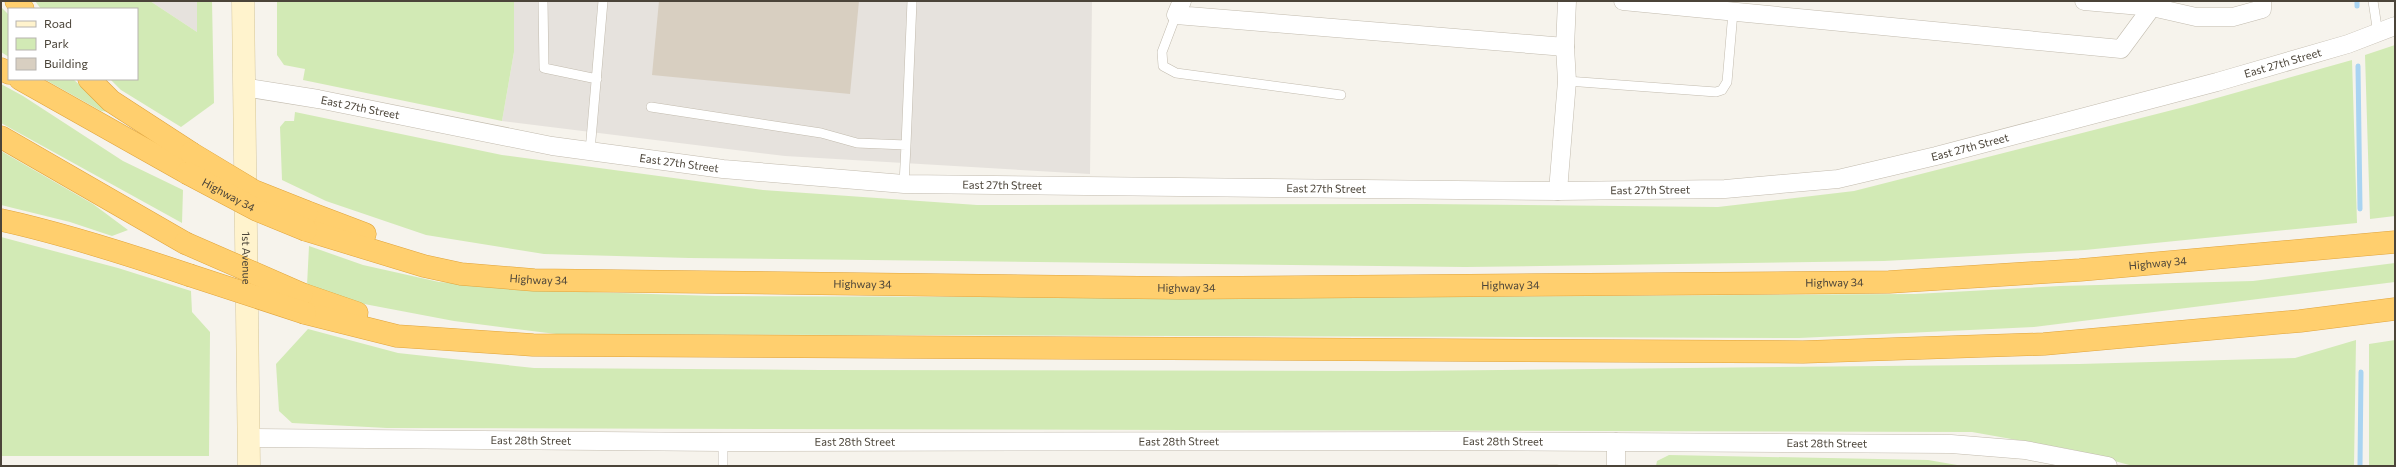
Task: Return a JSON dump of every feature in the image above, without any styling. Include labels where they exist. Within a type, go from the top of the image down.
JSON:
[{"type":"highway","points":[[22,80],[189,163]]},
{"type":"highway","points":[[90,80],[111,101],[189,163]]},
{"type":"highway","points":[[1,137],[184,243],[304,304]]},
{"type":"highway","name":"Highway 34","points":[[189,163],[254,191],[307,221],[394,245],[492,268],[573,280],[1179,288],[1889,282],[2080,270],[2395,242]]},
{"type":"highway","points":[[1,220],[51,231],[114,249],[189,275],[304,304],[397,336],[533,345],[1803,352],[2044,344],[2300,321],[2395,309]]},
{"type":"main road","name":"1st Avenue","points":[[243,1],[249,466]]},
{"type":"street","points":[[1558,191],[1567,81],[1565,48],[1567,1]]},
{"type":"street","points":[[1623,1],[2121,49],[2152,7]]},
{"type":"street","points":[[2084,1],[2152,7],[2196,17],[2233,17],[2262,9],[2262,1]]},
{"type":"street","points":[[1179,8],[1565,48]]},
{"type":"street","name":"East 27th Street","points":[[243,87],[318,99],[552,146],[723,169],[904,184],[1558,191],[1725,189],[1838,180],[1936,156],[2217,82],[2378,34],[2395,26]]},
{"type":"street","name":"East 28th Street","points":[[249,438],[723,442],[1616,442],[1951,444],[2025,450],[2108,466]]},
{"type":"street","points":[[1616,442],[1616,466]]},
{"type":"lane","points":[[543,1],[544,68],[597,79]]},
{"type":"lane","points":[[590,151],[603,1]]},
{"type":"lane","points":[[904,184],[912,1]]},
{"type":"lane","points":[[2373,1],[2378,34]]},
{"type":"lane","points":[[1179,8],[1162,52],[1163,66],[1176,73],[1341,95]]},
{"type":"lane","points":[[1567,81],[1716,92],[1722,90],[1726,85],[1728,75],[1733,12]]},
{"type":"lane","points":[[651,107],[821,133],[857,143],[906,145]]},
{"type":"lane","points":[[723,442],[723,466]]},
{"type":"shaded area","points":[[150,1],[197,1],[197,32]]},
{"type":"shaded area","points":[[514,1],[1092,1],[1090,174],[785,156],[502,121],[514,52]]},
{"type":"shaded area","points":[[1557,464],[1561,466],[1130,466]]},
{"type":"green space","points":[[35,1],[150,1],[197,32],[197,1],[212,1],[214,103],[181,127],[121,90],[111,80],[138,80],[138,8],[40,8]]},
{"type":"green space","points":[[277,1],[514,1],[514,52],[502,121],[303,80],[305,69],[284,65],[277,55]]},
{"type":"green space","points":[[1,7],[8,14],[8,56],[1,52]]},
{"type":"green space","points":[[2395,45],[2395,216],[2370,219],[2365,55]]},
{"type":"green space","points":[[2352,60],[2357,223],[2085,250],[1884,261],[1465,267],[689,258],[544,254],[426,235],[326,201],[282,180],[280,127],[285,121],[294,121],[295,112],[502,155],[763,190],[977,205],[1424,204],[1718,207],[1854,191],[2192,105]]},
{"type":"green space","points":[[46,80],[74,80],[110,112],[101,111]]},
{"type":"green space","points":[[1,84],[23,96],[123,161],[183,190],[182,223],[1,123]]},
{"type":"green space","points":[[1,151],[93,204],[128,230],[112,236],[70,222],[1,205]]},
{"type":"green space","points":[[1,237],[118,268],[191,291],[192,312],[210,332],[209,456],[1,456]]},
{"type":"green space","points":[[309,246],[363,265],[439,282],[555,291],[715,296],[1266,298],[1915,294],[2060,286],[2253,281],[2395,263],[2395,282],[2034,327],[1799,338],[556,334],[454,321],[359,303],[307,286]]},
{"type":"green space","points":[[308,329],[398,353],[534,368],[820,370],[1397,371],[2079,364],[2295,358],[2356,340],[2354,466],[2133,466],[2074,450],[1972,432],[387,428],[292,423],[279,411],[276,364]]},
{"type":"green space","points":[[2395,340],[2395,466],[2369,466],[2369,344]]},
{"type":"green space","points":[[1669,455],[1928,460],[1963,466],[1656,466],[1657,461]]},
{"type":"building","points":[[659,1],[859,1],[850,94],[652,75]]},
{"type":"waterway","points":[[2357,1],[2357,6]]},
{"type":"waterway","points":[[2358,66],[2360,209]]},
{"type":"waterway","points":[[2360,466],[2361,372]]}]
